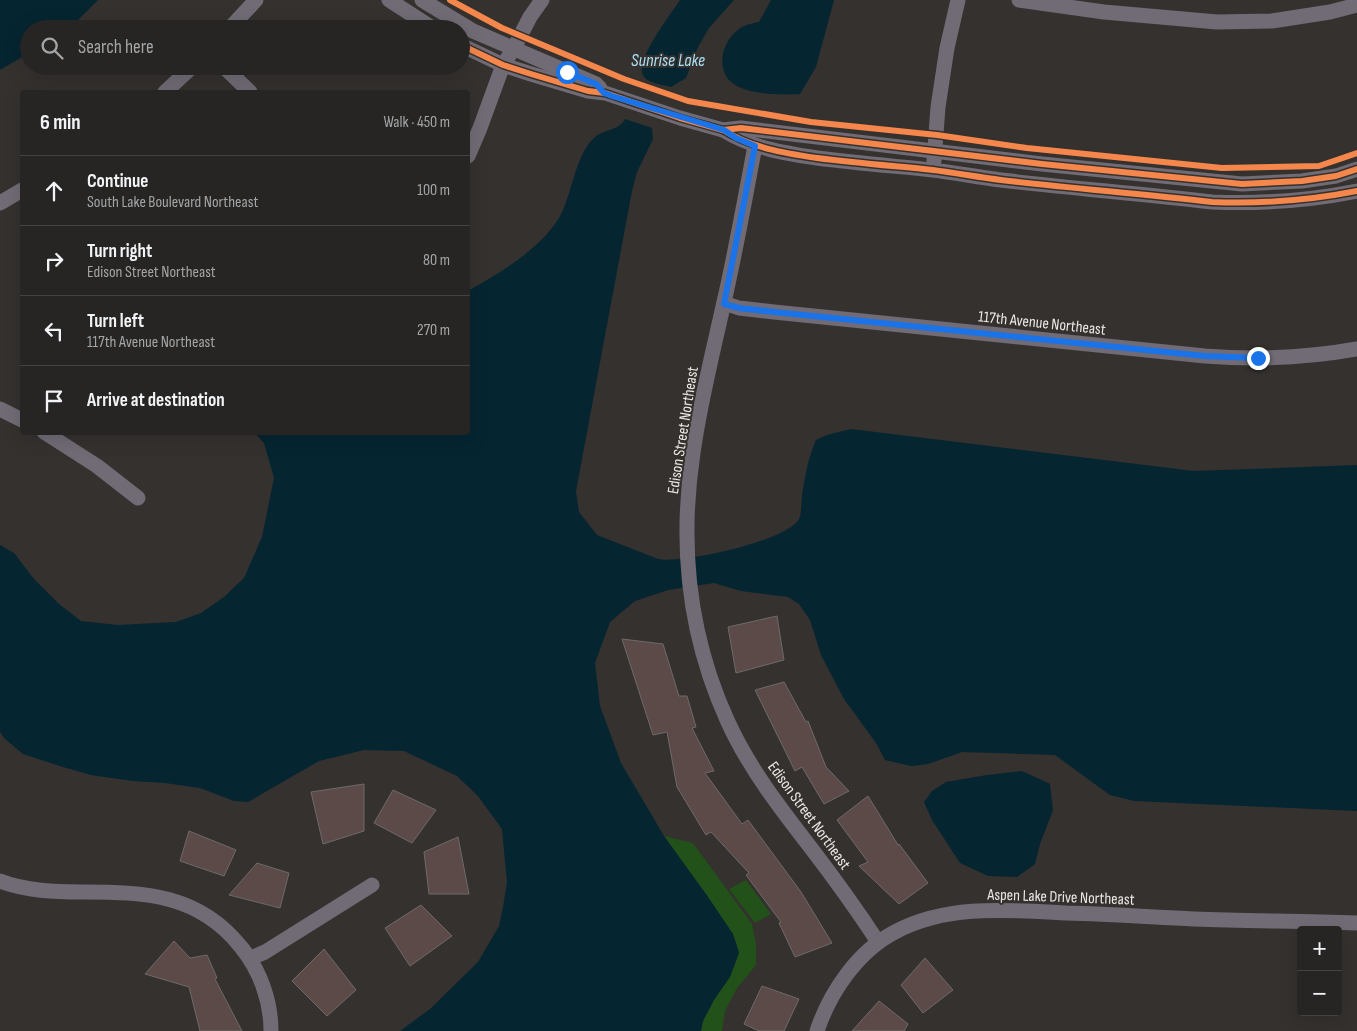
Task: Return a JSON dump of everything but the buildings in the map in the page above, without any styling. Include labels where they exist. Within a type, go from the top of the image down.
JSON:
[{"type":"street","points":[[237,20],[256,0]]},
{"type":"street","points":[[389,0],[420,20]]},
{"type":"street","points":[[422,0],[455,20]]},
{"type":"street","points":[[470,151],[503,64],[542,0]]},
{"type":"street","points":[[934,170],[938,106],[947,48],[958,0]]},
{"type":"street","points":[[1019,0],[1104,12],[1217,22],[1272,21],[1357,5]]},
{"type":"street","points":[[470,29],[596,84],[608,94]]},
{"type":"street","points":[[470,49],[503,64],[588,91],[608,94],[680,118],[724,130],[736,138],[755,146],[776,151],[847,162],[934,170],[1003,180],[1238,203],[1292,202],[1357,191]]},
{"type":"street","points":[[167,90],[183,75]]},
{"type":"street","points":[[232,75],[248,90]]},
{"type":"street","points":[[724,130],[741,128],[1242,184],[1302,181],[1336,176],[1357,170]]},
{"type":"street","name":"Edison Street Northeast","points":[[755,146],[692,454],[687,509],[691,605],[710,678],[728,722],[744,753],[788,820],[878,942]]},
{"type":"street","points":[[0,203],[20,191]]},
{"type":"street","name":"117th Avenue Northeast","points":[[724,304],[739,308],[774,312],[1205,356],[1291,356],[1357,349]]},
{"type":"street","points":[[0,409],[20,419]]},
{"type":"street","points":[[49,435],[97,466],[138,498]]},
{"type":"street","points":[[0,881],[10,885],[59,892],[134,893],[158,896],[179,901],[199,911],[234,938],[251,958],[269,1002],[271,1031]]},
{"type":"street","points":[[251,958],[264,952],[372,885]]},
{"type":"street","name":"Aspen Lake Drive Northeast","points":[[818,1031],[842,980],[878,942],[896,931],[923,920],[950,914],[977,911],[1022,911],[1265,921],[1357,922]]},
{"type":"green space","points":[[664,836],[693,843],[752,924],[756,944],[756,965],[737,988],[725,1011],[722,1031],[701,1031],[703,1021],[714,1000],[733,934]]},
{"type":"green space","points":[[746,880],[771,914],[755,923],[729,889]]},
{"type":"water","points":[[0,0],[98,0],[78,20],[20,20],[20,58],[0,70]]},
{"type":"water","name":"Sunrise Lake","points":[[680,0],[734,0],[709,28],[698,47],[686,78],[671,87],[648,80],[643,75],[642,68],[649,48]]},
{"type":"water","points":[[771,0],[834,0],[816,67],[800,94],[774,94],[746,90],[731,82],[723,68],[724,52],[731,37],[744,26],[759,22]]},
{"type":"water","points":[[625,119],[652,128],[653,139],[637,172],[632,191],[576,491],[579,512],[597,535],[658,559],[670,560],[733,549],[776,535],[791,527],[799,519],[807,467],[816,440],[851,429],[1194,471],[1357,465],[1357,811],[1134,801],[1110,795],[1055,755],[962,752],[928,764],[911,766],[885,760],[876,743],[844,699],[821,655],[810,620],[799,604],[788,597],[741,591],[714,583],[668,590],[635,601],[610,622],[595,663],[600,706],[621,763],[664,836],[733,934],[737,946],[739,953],[730,977],[714,1000],[703,1021],[701,1031],[400,1031],[430,1009],[478,962],[499,926],[507,883],[502,829],[478,796],[457,776],[404,751],[364,750],[319,761],[248,802],[234,801],[200,788],[91,775],[23,754],[5,739],[0,732],[0,545],[14,553],[34,579],[59,604],[81,621],[117,625],[176,622],[201,613],[224,597],[244,578],[262,537],[274,478],[264,443],[257,435],[470,435],[470,290],[518,260],[541,241],[559,218],[578,165],[588,145],[598,135],[622,123]]},
{"type":"water","points":[[1022,771],[1050,784],[1053,810],[1040,844],[1035,864],[1017,877],[988,876],[960,863],[932,820],[924,802],[932,791],[946,782]]},
{"type":"cycle path","points":[[450,0],[502,28],[624,79],[688,101],[811,122],[937,135],[1027,148],[1222,168],[1319,166],[1357,153]]},
{"type":"cycle path","points":[[470,49],[503,65],[531,74],[588,91],[605,93],[723,130],[741,128],[1042,164],[1242,184],[1302,181],[1336,176],[1357,169]]},
{"type":"cycle path","points":[[723,130],[745,141],[780,152],[817,158],[1212,202],[1249,203],[1285,201],[1357,191]]},
{"type":"route","points":[[567,72],[596,84],[604,93],[724,130],[736,138],[755,146],[724,304],[739,308],[886,324],[1226,358],[1258,358]]}]
